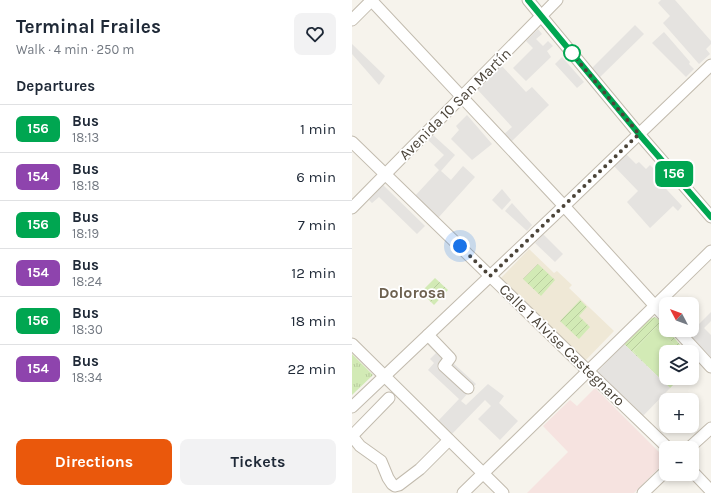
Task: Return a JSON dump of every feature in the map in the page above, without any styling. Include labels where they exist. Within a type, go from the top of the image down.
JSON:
[{"type":"street","points":[[352,20],[372,0],[659,310]]},
{"type":"street","points":[[528,0],[639,134],[711,217]]},
{"type":"street","name":"Avenida 10 San Martín","points":[[352,208],[557,0]]},
{"type":"street","points":[[352,407],[711,65]]},
{"type":"street","name":"Calle 1 Alvise Castegnaro","points":[[352,142],[661,441]]},
{"type":"street","points":[[463,493],[711,250]]},
{"type":"street","points":[[428,335],[450,358],[444,366],[468,388]]},
{"type":"street","points":[[683,337],[711,367]]},
{"type":"street","points":[[352,344],[503,493]]},
{"type":"street","points":[[389,398],[352,436],[360,446],[381,461],[392,484],[395,486],[399,485],[420,469],[449,440]]},
{"type":"street","points":[[697,441],[711,428]]},
{"type":"street","points":[[643,493],[659,478]]},
{"type":"street","points":[[699,478],[711,491]]},
{"type":"shaded area","points":[[661,0],[675,0],[711,41],[711,44],[706,49],[710,54],[699,64],[663,23],[670,16],[658,3]]},
{"type":"shaded area","points":[[635,25],[644,34],[598,79],[590,70]]},
{"type":"shaded area","points":[[538,29],[542,34],[536,39],[543,46],[548,41],[553,46],[547,51],[551,57],[526,81],[513,68],[533,48],[526,41]]},
{"type":"shaded area","points":[[664,32],[690,62],[689,64],[694,69],[686,77],[652,43]]},
{"type":"shaded area","points":[[352,44],[385,76],[379,85],[352,54]]},
{"type":"shaded area","points":[[562,57],[584,82],[577,88],[555,64]]},
{"type":"shaded area","points":[[501,65],[526,92],[532,87],[549,105],[511,142],[503,135],[512,127],[476,88]]},
{"type":"shaded area","points":[[467,115],[492,144],[472,160],[451,139],[459,130],[456,126]]},
{"type":"shaded area","points":[[433,135],[455,155],[441,171],[451,180],[463,166],[475,177],[438,218],[414,197],[439,170],[434,165],[444,155],[428,140]]},
{"type":"shaded area","points":[[626,154],[636,164],[639,162],[646,169],[650,165],[657,172],[654,176],[682,206],[678,211],[673,206],[650,228],[627,202],[638,191],[614,166]]},
{"type":"shaded area","points":[[383,185],[425,226],[417,234],[379,197],[372,203],[369,200]]},
{"type":"shaded area","points":[[502,189],[511,200],[502,210],[492,200]]},
{"type":"shaded area","points":[[512,203],[532,225],[527,231],[505,211]]},
{"type":"shaded area","points":[[543,234],[563,254],[555,262],[535,243]]},
{"type":"shaded area","points":[[529,249],[554,273],[557,271],[572,285],[569,288],[614,331],[584,362],[500,279]]},
{"type":"shaded area","points":[[711,312],[711,321],[704,328],[711,335],[711,359],[690,337],[699,337],[699,324]]},
{"type":"shaded area","points":[[434,335],[456,357],[452,362],[476,384],[461,401],[466,405],[488,384],[504,396],[499,403],[518,421],[500,440],[478,419],[491,406],[485,400],[452,434],[438,421],[459,399],[428,370],[434,363],[430,359],[436,353],[426,343]]},
{"type":"shaded area","points":[[624,344],[659,377],[659,385],[667,385],[670,388],[665,393],[659,393],[659,399],[641,418],[598,374],[598,371]]},
{"type":"shaded area","points":[[595,388],[659,452],[659,468],[634,493],[527,493],[568,452],[543,426],[570,400],[577,406]]},
{"type":"green space","points":[[538,264],[555,280],[541,296],[523,279]]},
{"type":"green space","points":[[435,278],[448,290],[434,305],[421,292]]},
{"type":"green space","points":[[580,300],[587,307],[579,316],[590,327],[579,339],[560,321]]},
{"type":"green space","points":[[655,317],[659,320],[659,330],[656,327],[633,351],[659,376],[659,377],[624,344],[649,319]]},
{"type":"green space","points":[[656,327],[659,330],[659,337],[666,337],[675,345],[659,345],[659,376],[633,351]]},
{"type":"green space","points":[[666,337],[674,337],[680,345],[675,345]]},
{"type":"green space","points":[[352,354],[373,375],[352,395]]},
{"type":"bus line","name":"156","points":[[528,0],[639,134],[711,217]]},
{"type":"district","name":"Dolorosa","points":[[412,292]]},
{"type":"route","points":[[460,246],[490,276],[639,134],[568,49],[572,53]]}]
